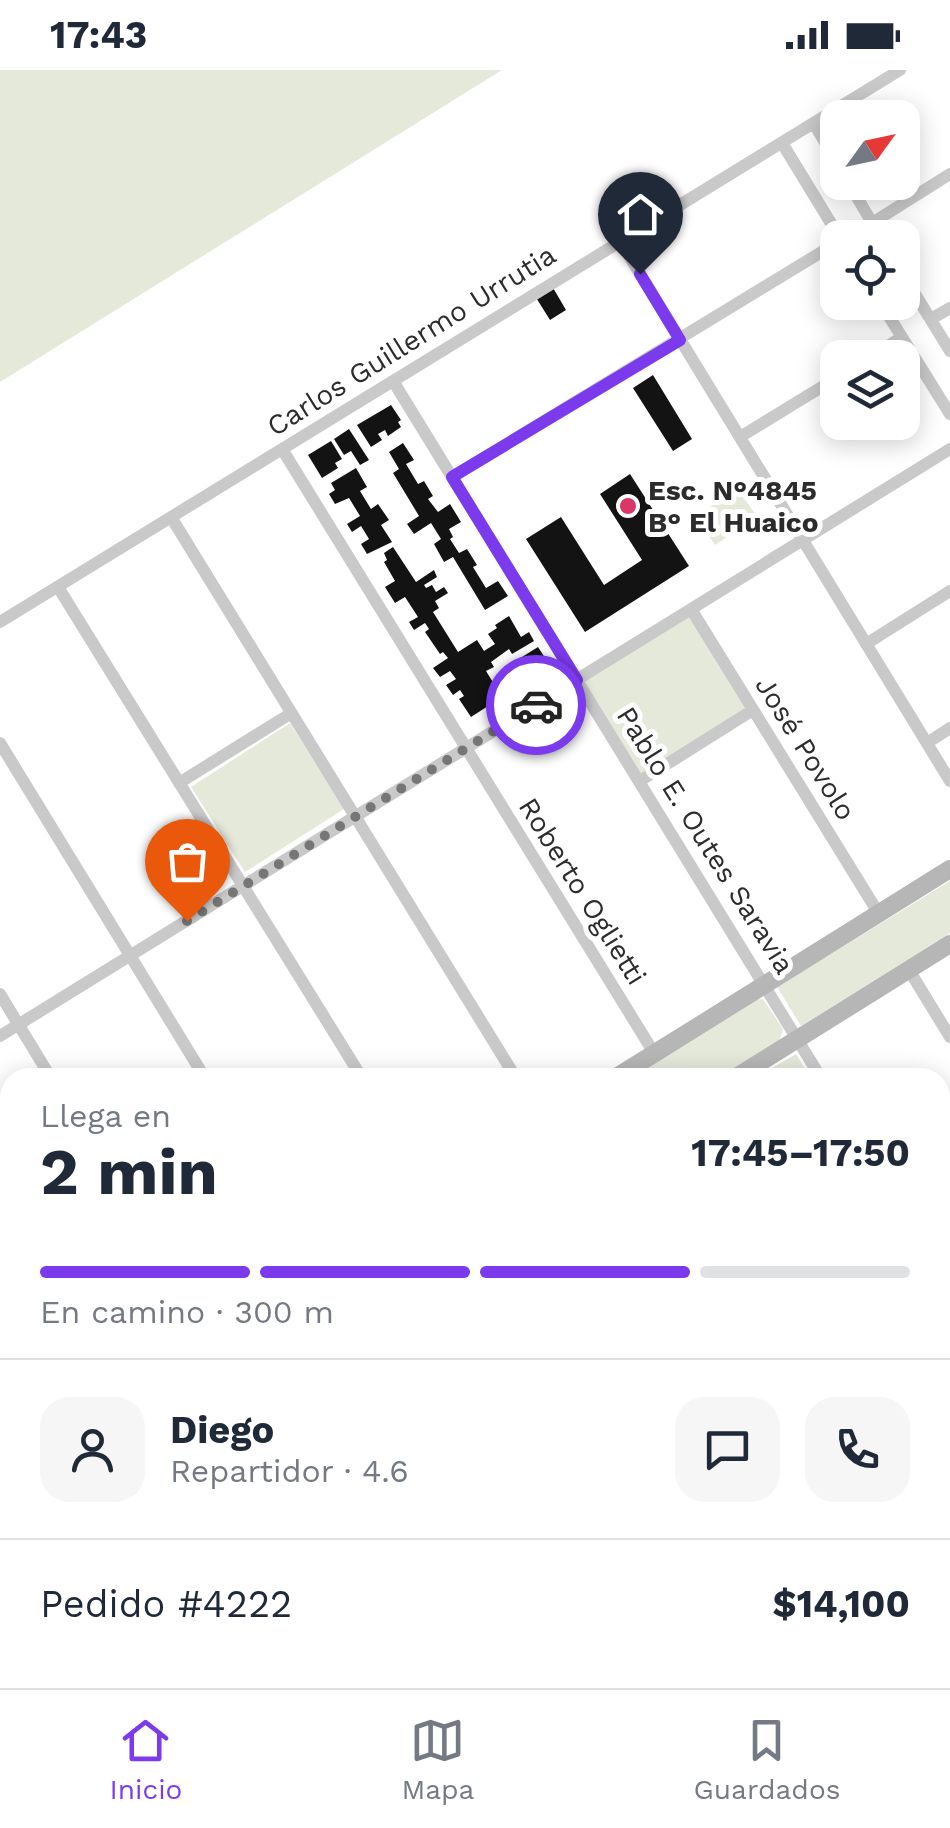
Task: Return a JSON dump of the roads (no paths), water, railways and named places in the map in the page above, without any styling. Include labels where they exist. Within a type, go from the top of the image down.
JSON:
[{"type":"street","name":"Carlos Guillermo Urrutia","points":[[0,622],[900,70]]},
{"type":"street","points":[[814,124],[820,134]]},
{"type":"street","points":[[782,143],[827,220]]},
{"type":"street","points":[[875,220],[950,174]]},
{"type":"street","points":[[620,240],[950,781]]},
{"type":"street","points":[[452,477],[820,252]]},
{"type":"street","points":[[920,302],[950,352]]},
{"type":"street","points":[[931,320],[950,308]]},
{"type":"street","points":[[891,320],[950,414]]},
{"type":"street","points":[[897,340],[902,337]]},
{"type":"street","name":"Pablo E. Outes Saravia","points":[[393,381],[816,1068]]},
{"type":"street","points":[[740,437],[820,388]]},
{"type":"street","name":"Roberto Oglietti","points":[[282,449],[654,1053]]},
{"type":"street","points":[[0,1036],[950,449]]},
{"type":"street","points":[[170,517],[510,1068]]},
{"type":"street","points":[[58,587],[356,1068]]},
{"type":"street","points":[[866,644],[950,590]]},
{"type":"street","name":"José Povolo","points":[[691,609],[879,914]]},
{"type":"street","points":[[640,781],[753,710]]},
{"type":"street","points":[[179,784],[290,714]]},
{"type":"street","points":[[927,743],[950,728]]},
{"type":"street","points":[[0,744],[199,1068]]},
{"type":"street","points":[[631,1068],[950,869]]},
{"type":"street","points":[[751,1068],[950,944]]},
{"type":"street","points":[[909,970],[950,1037]]},
{"type":"street","points":[[0,994],[45,1068]]},
{"type":"place","name":"Esc. N°4845 B° El Huaico","points":[[628,506]]}]
